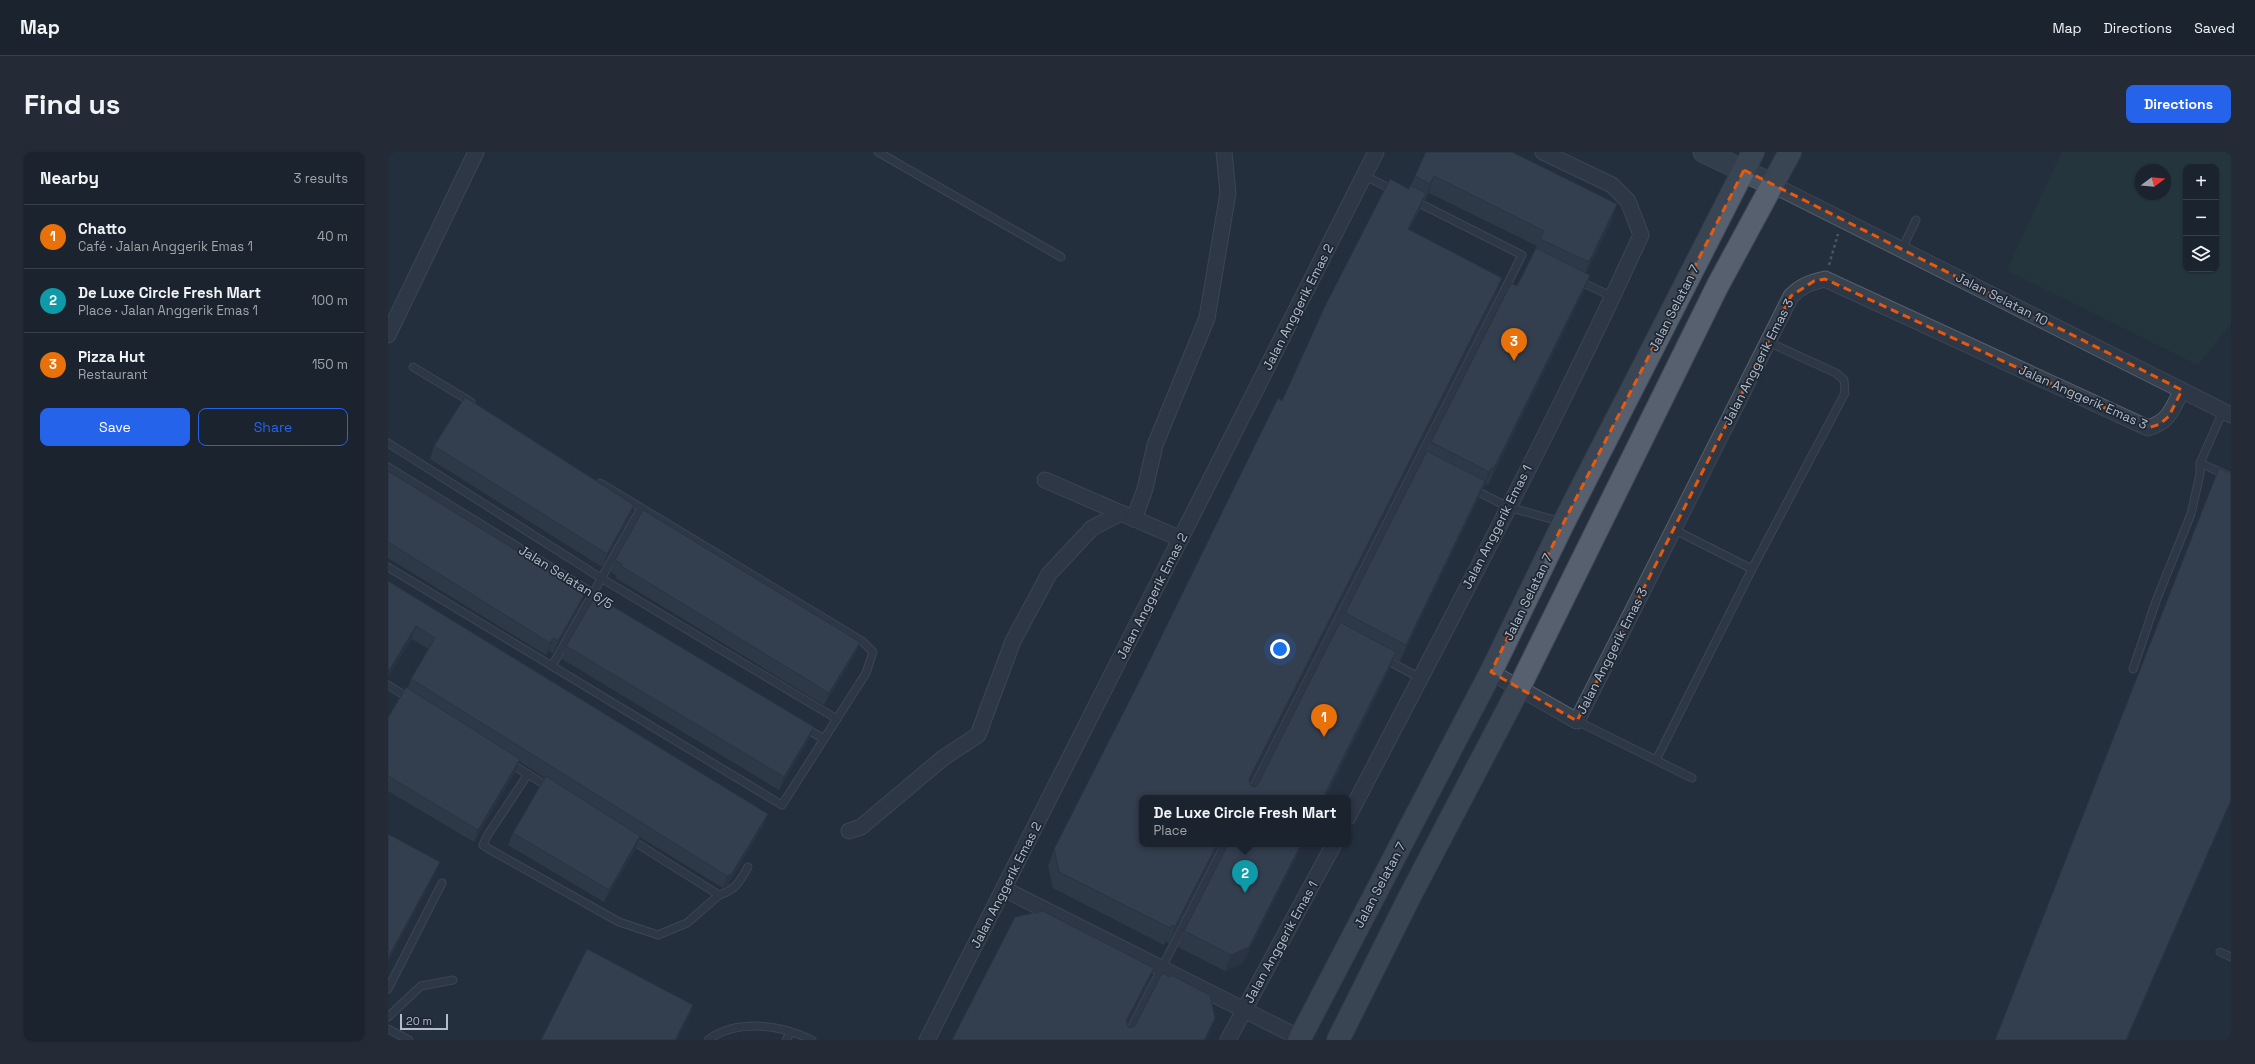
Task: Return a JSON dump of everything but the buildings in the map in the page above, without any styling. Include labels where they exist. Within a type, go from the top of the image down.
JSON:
[{"type":"main road","points":[[1338,1040],[1409,898],[1519,688],[1714,292],[1790,152]]},
{"type":"main road","name":"Jalan Selatan 7","points":[[1300,1039],[1491,672],[1564,522],[1748,161]]},
{"type":"street","points":[[388,335],[476,152]]},
{"type":"street","points":[[1134,519],[1145,489],[1155,445],[1207,318],[1228,193],[1224,152]]},
{"type":"street","name":"Jalan Anggerik Emas 2","points":[[927,1040],[1376,152]]},
{"type":"street","name":"Jalan Anggerik Emas 1","points":[[1351,811],[1508,507],[1613,297],[1641,235],[1628,201],[1612,185],[1543,152]]},
{"type":"street","points":[[1704,152],[1748,161],[1773,185]]},
{"type":"street","name":"Jalan Selatan 10","points":[[1773,185],[1902,248],[2227,413]]},
{"type":"street","name":"Jalan Anggerik Emas 3","points":[[1577,721],[1790,296],[1800,287],[1825,280],[2148,428],[2160,424],[2169,416],[2182,390]]},
{"type":"street","points":[[1045,480],[1119,514],[1181,539]]},
{"type":"street","points":[[850,832],[861,826],[943,758],[978,736],[1013,640],[1049,574],[1092,528],[1119,514]]},
{"type":"street","points":[[1491,672],[1577,721]]},
{"type":"street","name":"Jalan Anggerik Emas 1","points":[[1228,1040],[1331,847]]},
{"type":"street","points":[[1004,889],[1300,1039]]},
{"type":"lane","points":[[878,152],[1061,257]]},
{"type":"lane","points":[[1250,795],[1423,462],[1526,257],[1365,176]]},
{"type":"lane","points":[[1902,248],[1916,220]]},
{"type":"lane","points":[[1571,278],[1613,297]]},
{"type":"lane","points":[[1656,760],[1752,570],[1845,393],[1844,380],[1836,373],[1767,342]]},
{"type":"lane","points":[[413,367],[480,408]]},
{"type":"lane","points":[[2133,669],[2156,601],[2191,514],[2200,474],[2200,464],[2227,413]]},
{"type":"lane","points":[[388,443],[601,578],[837,719]]},
{"type":"lane","points":[[2200,464],[2231,477]]},
{"type":"lane","name":"Jalan Selatan 6/5","points":[[388,467],[618,609]]},
{"type":"lane","points":[[388,567],[782,805],[866,673],[873,652],[862,641],[594,479]]},
{"type":"lane","points":[[1467,486],[1508,507],[1564,522]]},
{"type":"lane","points":[[552,666],[641,508]]},
{"type":"lane","points":[[1673,529],[1752,570]]},
{"type":"lane","points":[[1380,656],[1420,678]]},
{"type":"lane","points":[[389,689],[418,704]]},
{"type":"lane","points":[[1577,721],[1692,778]]},
{"type":"lane","points":[[797,722],[824,739]]},
{"type":"lane","points":[[502,758],[554,791]]},
{"type":"lane","points":[[528,774],[487,836],[483,845],[619,922],[658,935],[687,923],[719,895],[730,892],[737,887],[748,867]]},
{"type":"lane","points":[[620,833],[719,895]]},
{"type":"lane","points":[[1125,1040],[1223,847]]},
{"type":"lane","points":[[388,989],[442,883]]},
{"type":"lane","points":[[2220,952],[2231,957]]},
{"type":"lane","points":[[388,1017],[421,986],[453,980]]},
{"type":"lane","points":[[708,1040],[740,1025],[790,1032],[812,1040]]},
{"type":"lane","points":[[388,1029],[409,1040]]},
{"type":"lane","points":[[786,1040],[790,1032]]},
{"type":"path","points":[[1825,280],[1842,218]]},
{"type":"highlighted area","points":[[1744,170],[2182,390],[2169,416],[2160,424],[2148,428],[1825,279],[1814,281],[1791,296],[1577,721],[1491,672],[1564,522]]},
{"type":"green space","points":[[2062,152],[2231,152],[2231,323],[2198,365],[2007,270]]},
{"type":"place","name":"Pizza Hut","points":[[1514,361]]},
{"type":"place","name":"Chatto","points":[[1324,737]]},
{"type":"place","name":"De Luxe Circle Fresh Mart","points":[[1245,893]]}]
